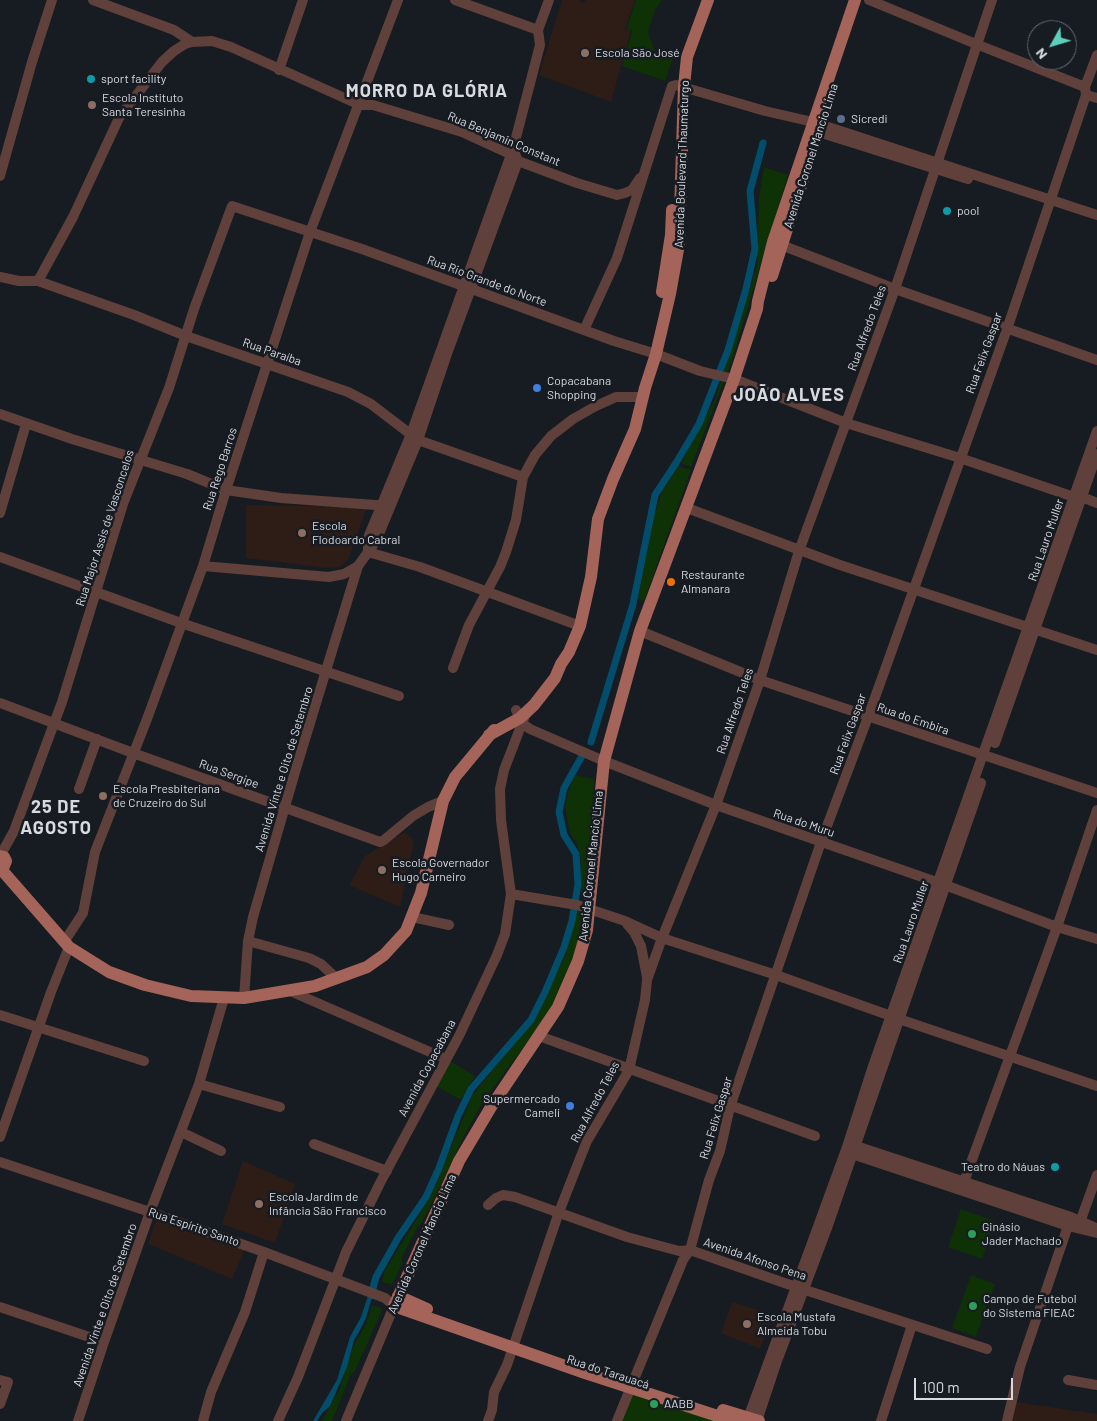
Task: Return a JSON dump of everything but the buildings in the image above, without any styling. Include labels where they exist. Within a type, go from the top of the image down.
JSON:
[{"type":"main road","name":"Avenida Boulevard Thaumaturgo","points":[[443,801],[455,776],[489,735],[521,716],[550,685],[580,626],[591,577],[598,519],[612,478],[635,429],[680,244],[677,190],[677,86],[680,56],[687,30],[700,0]]},
{"type":"main road","name":"Avenida Boulevard Thaumaturgo","points":[[677,86],[708,0]]},
{"type":"main road","name":"Avenida Coronel Mancio Lima","points":[[816,127],[855,0]]},
{"type":"main road","name":"Avenida Coronel Mancio Lima","points":[[392,1300],[459,1161],[490,1107],[558,1008],[572,978],[585,938],[579,906],[604,761],[640,631],[687,508],[723,377],[757,310],[777,243],[816,127],[862,0]]},
{"type":"main road","points":[[2,862],[27,899],[66,945],[109,972],[146,985],[191,996],[244,998],[315,986],[337,979],[367,966],[384,955],[397,943],[406,931],[421,893],[443,801]]},
{"type":"main road","name":"Rua Espírito Santo","points":[[392,1300],[440,1314],[514,1343]]},
{"type":"main road","name":"Rua do Tarauacá","points":[[514,1343],[631,1383],[733,1421]]},
{"type":"main road","name":"Rua do Tarauacá","points":[[631,1383],[754,1420]]},
{"type":"street","points":[[0,176],[52,0]]},
{"type":"street","points":[[38,281],[73,217],[119,118],[162,62],[174,51],[192,42],[174,30],[93,0]]},
{"type":"street","points":[[279,70],[303,0]]},
{"type":"street","name":"Rua Rego Barros","points":[[0,1137],[66,945],[83,913],[95,852],[147,719],[203,566],[310,232],[334,166],[360,105],[398,0]]},
{"type":"street","points":[[455,0],[538,30]]},
{"type":"street","name":"Avenida Vinte e Oito de Setembro","points":[[244,998],[248,941],[255,911],[358,566],[376,541],[386,506],[414,437],[513,155],[540,45],[538,30],[549,0]]},
{"type":"street","points":[[869,0],[976,44],[1085,91],[1097,98]]},
{"type":"street","name":"Rua Alfredo Teles","points":[[488,1421],[492,1410],[494,1392],[514,1343],[559,1212],[587,1141],[629,1070],[648,980],[662,938],[716,805],[760,680],[799,551],[895,290],[992,0]]},
{"type":"street","name":"Rua Benjamin Constant","points":[[192,42],[212,41],[231,47],[360,105],[373,105],[462,132],[577,183],[617,195],[632,190],[645,168]]},
{"type":"street","name":"Rua Felix Gaspar","points":[[617,1421],[683,1260],[690,1250],[709,1180],[720,1151],[730,1107],[821,842],[868,717],[1007,329],[1097,55]]},
{"type":"street","points":[[584,330],[617,258],[645,168],[677,86],[765,111],[935,166],[1097,215]]},
{"type":"street","points":[[1049,201],[1097,220]]},
{"type":"street","name":"Rua Rio Grande do Norte","points":[[232,206],[362,249],[584,330],[723,377],[846,423],[1097,503]]},
{"type":"street","name":"Rua Major Assis de Vasconcelos","points":[[2,862],[62,702],[113,537],[140,459],[169,388],[201,290],[232,206]]},
{"type":"street","points":[[777,243],[895,290],[1097,360]]},
{"type":"street","name":"Rua Paraíba","points":[[0,277],[19,281],[38,281],[134,315],[186,336],[348,392],[371,404],[414,437],[524,477]]},
{"type":"street","points":[[453,668],[469,625],[500,567],[514,528],[524,477],[535,455],[551,436],[573,419],[616,398],[644,392]]},
{"type":"street","points":[[0,414],[72,439],[187,474],[226,490],[282,498],[386,506]]},
{"type":"street","points":[[0,512],[26,424]]},
{"type":"street","name":"Rua Lauro Muller","points":[[754,1420],[777,1361],[895,1017],[1078,497],[1097,432]]},
{"type":"street","name":"Rua Lauro Muller","points":[[1078,497],[1097,454]]},
{"type":"street","points":[[687,508],[799,551],[1097,650]]},
{"type":"street","points":[[368,552],[420,567],[580,626]]},
{"type":"street","points":[[0,556],[181,623],[399,696]]},
{"type":"street","points":[[203,566],[329,577],[344,574],[358,566]]},
{"type":"street","name":"Rua do Embira","points":[[640,631],[760,680],[1097,793]]},
{"type":"street","name":"Rua Sergipe","points":[[0,703],[380,842],[413,816],[443,801]]},
{"type":"street","name":"Rua do Muru","points":[[521,716],[530,729],[604,761],[716,805],[942,884],[1057,927],[1097,939]]},
{"type":"street","name":"Avenida Copacabana","points":[[278,1421],[298,1377],[346,1252],[386,1171],[446,1059],[497,955],[505,934],[511,894],[501,820],[500,789],[521,716]]},
{"type":"street","points":[[79,789],[97,739]]},
{"type":"street","points":[[963,1185],[1057,927],[1097,810]]},
{"type":"street","points":[[511,894],[579,906],[625,921],[662,938],[776,975],[1097,1086]]},
{"type":"street","points":[[412,917],[449,925]]},
{"type":"street","points":[[625,921],[638,941],[648,980]]},
{"type":"street","points":[[248,941],[309,958],[321,964],[337,979]]},
{"type":"street","points":[[290,991],[446,1059]]},
{"type":"street","name":"Avenida Vinte e Oito de Setembro","points":[[78,1421],[150,1212],[199,1084],[224,998]]},
{"type":"street","points":[[0,1015],[144,1061]]},
{"type":"street","points":[[539,1036],[814,1136]]},
{"type":"street","points":[[199,1084],[280,1107]]},
{"type":"street","points":[[181,1132],[221,1151]]},
{"type":"street","points":[[314,1144],[386,1171]]},
{"type":"street","points":[[850,1148],[1074,1223],[1097,1233]]},
{"type":"street","name":"Rua Espírito Santo","points":[[0,1162],[264,1252],[336,1281],[392,1300]]},
{"type":"street","points":[[1007,1421],[1020,1367],[1074,1223],[1097,1175]]},
{"type":"street","name":"Avenida Afonso Pena","points":[[488,1205],[496,1198],[508,1195],[647,1244],[679,1251],[690,1250],[801,1289],[987,1349]]},
{"type":"street","points":[[1074,1223],[1097,1228]]},
{"type":"street","points":[[203,1421],[211,1392],[245,1312],[264,1252]]},
{"type":"street","name":"Avenida Coronel Mancio Lima","points":[[346,1421],[392,1300]]},
{"type":"street","points":[[0,1307],[104,1342]]},
{"type":"street","points":[[881,1421],[912,1325]]},
{"type":"street","points":[[0,1380],[8,1382],[0,1404]]},
{"type":"street","points":[[1068,1380],[1097,1385]]},
{"type":"shaded area","name":"Escola São José","points":[[562,0],[578,0],[584,3],[586,0],[635,0],[625,29],[631,31],[611,102],[539,75]]},
{"type":"shaded area","name":"Escola Flodoardo Cabral","points":[[246,505],[367,507],[348,560],[340,567],[327,568],[246,558]]},
{"type":"shaded area","name":"Escola Governador Hugo Carneiro","points":[[405,832],[414,841],[400,907],[349,885],[365,856]]},
{"type":"shaded area","name":"Escola Jardim de Infância São Francisco","points":[[243,1161],[295,1184],[275,1243],[222,1224]]},
{"type":"shaded area","points":[[157,1218],[245,1249],[232,1279],[148,1244]]},
{"type":"shaded area","name":"Escola Mustafa Almeida Tobu","points":[[732,1302],[774,1315],[760,1349],[721,1333]]},
{"type":"shaded area","points":[[1016,1402],[1097,1414],[1097,1421],[1009,1421]]},
{"type":"green space","points":[[636,0],[662,0],[655,10],[648,31],[655,52],[673,58],[665,81],[622,66],[632,31],[626,29]]},
{"type":"green space","points":[[764,167],[788,175],[731,363],[691,467],[681,463],[715,399],[757,265],[759,197]]},
{"type":"green space","points":[[679,466],[691,470],[644,601],[638,599],[655,512],[662,492]]},
{"type":"green space","points":[[575,775],[594,779],[587,898],[581,896],[581,858],[577,844],[570,833],[565,807],[568,792]]},
{"type":"green space","points":[[575,906],[583,911],[578,940],[569,972],[555,1001],[534,1033],[484,1100],[463,1138],[421,1224],[418,1226],[401,1259],[403,1262],[393,1283],[382,1282],[385,1270],[431,1196],[472,1096],[537,1014],[565,956]]},
{"type":"green space","points":[[450,1061],[475,1076],[461,1100],[436,1086]]},
{"type":"green space","name":"Ginásio Jader Machado","points":[[961,1209],[995,1221],[982,1259],[948,1247]]},
{"type":"green space","name":"Campo de Futebol do Sistema FIEAC","points":[[971,1275],[995,1284],[976,1337],[952,1328]]},
{"type":"green space","points":[[372,1305],[381,1308],[381,1313],[355,1371],[351,1374],[332,1421],[322,1421],[339,1390],[353,1347],[367,1322]]},
{"type":"green space","name":"AABB","points":[[633,1388],[728,1421],[621,1421]]},
{"type":"water","points":[[368,1296],[372,1297],[366,1318],[354,1340],[347,1367],[330,1406],[317,1421],[313,1421],[337,1380],[350,1337],[361,1317]]},
{"type":"waterway","points":[[591,742],[633,604],[655,495],[699,424],[728,350],[746,289],[755,249],[750,191],[763,143]]},
{"type":"waterway","points":[[371,1296],[376,1277],[398,1238],[426,1197],[458,1116],[471,1089],[531,1020],[564,947],[572,921],[578,884],[576,854],[564,835],[559,812],[564,788],[582,756]]},
{"type":"place","name":"Escola São José","points":[[585,53]]},
{"type":"place","name":"sport facility","points":[[91,79]]},
{"type":"place","name":"Escola Instituto Santa Teresinha","points":[[92,105]]},
{"type":"place","name":"Sicredi","points":[[841,119]]},
{"type":"place","name":"pool","points":[[947,211]]},
{"type":"place","name":"Copacabana Shopping","points":[[537,388]]},
{"type":"place","name":"Escola Flodoardo Cabral","points":[[302,533]]},
{"type":"place","name":"Restaurante Almanara","points":[[671,582]]},
{"type":"place","name":"Escola Presbiteriana de Cruzeiro do Sul","points":[[103,796]]},
{"type":"place","name":"Escola Governador Hugo Carneiro","points":[[382,870]]},
{"type":"place","name":"Supermercado Cameli","points":[[570,1106]]},
{"type":"place","name":"Teatro do Náuas","points":[[1055,1167]]},
{"type":"place","name":"Escola Jardim de Infância São Francisco","points":[[259,1204]]},
{"type":"place","name":"Ginásio Jader Machado","points":[[972,1234]]},
{"type":"place","name":"Campo de Futebol do Sistema FIEAC","points":[[973,1306]]},
{"type":"place","name":"Escola Mustafa Almeida Tobu","points":[[747,1324]]},
{"type":"place","name":"AABB","points":[[654,1404]]},
{"type":"district","name":"MORRO DA GLÓRIA","points":[[427,91]]},
{"type":"district","name":"JOÃO ALVES","points":[[789,395]]},
{"type":"district","name":"25 DE AGOSTO","points":[[56,818]]}]
